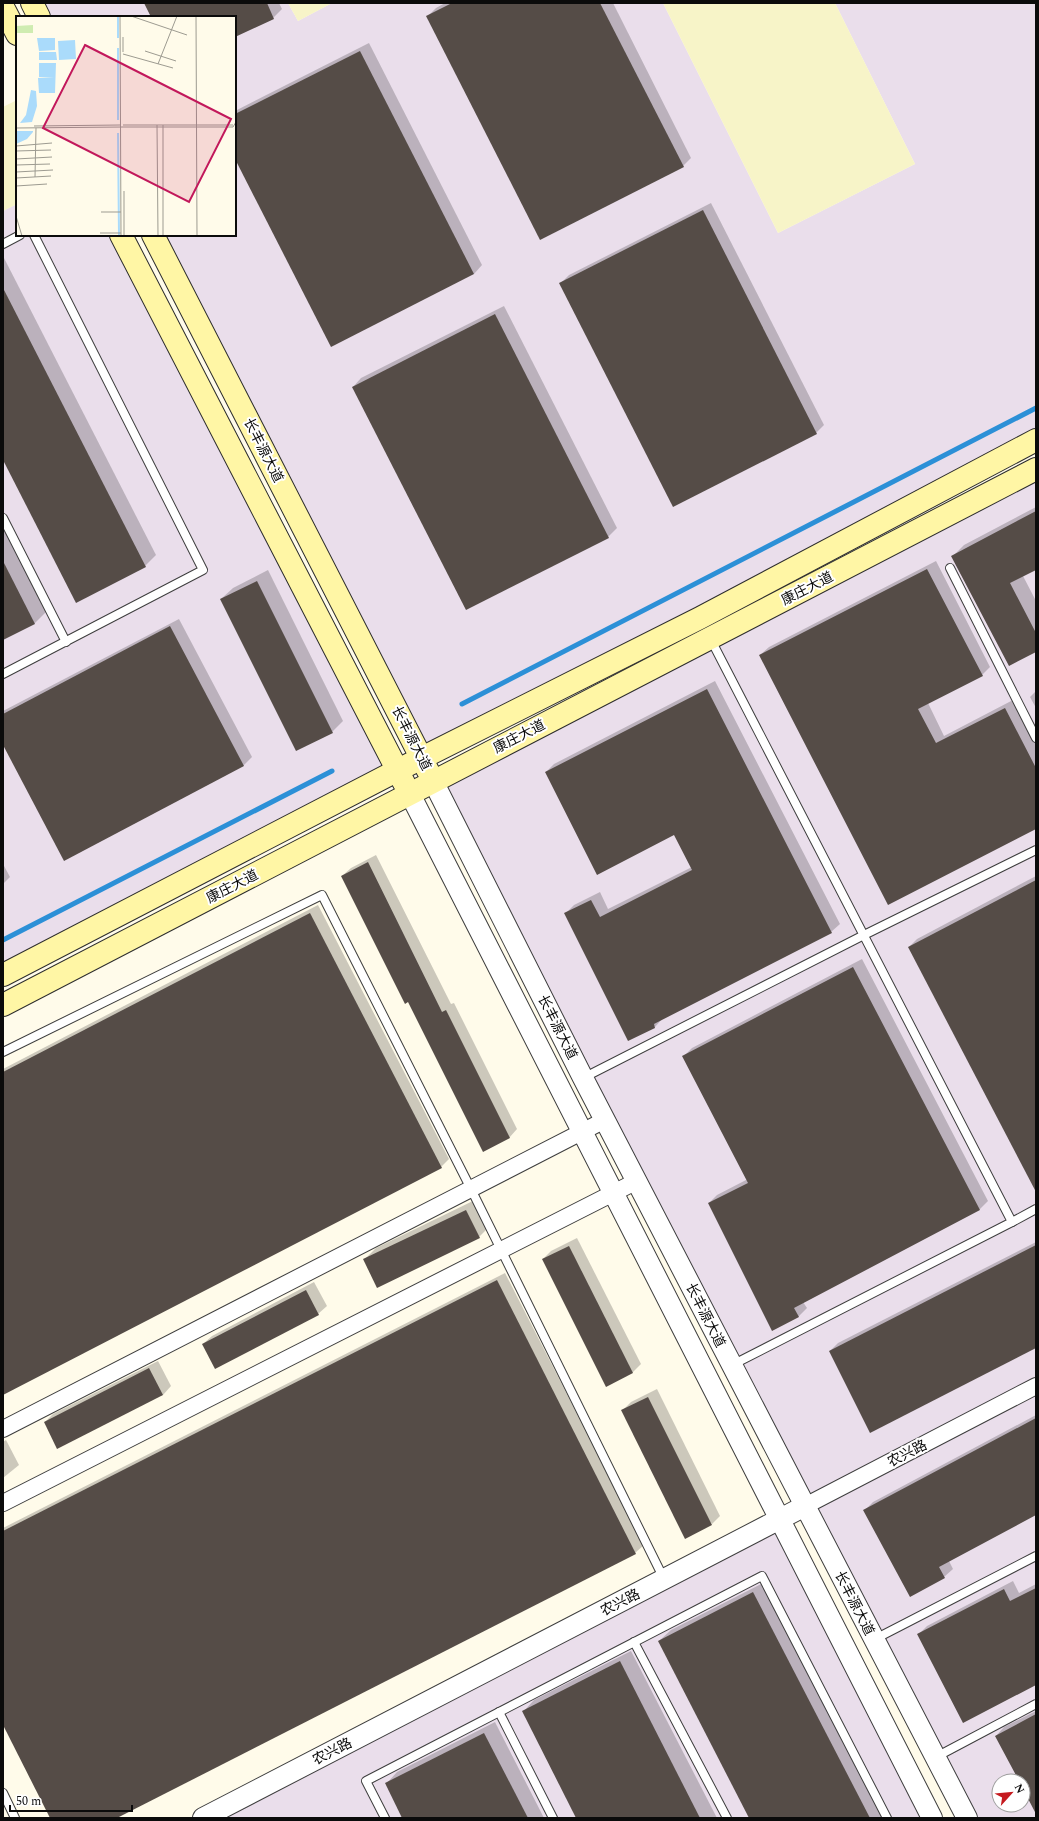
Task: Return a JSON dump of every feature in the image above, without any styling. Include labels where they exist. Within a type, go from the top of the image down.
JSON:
[{"type":"main road","points":[[32,3],[39,16]]},
{"type":"main road","points":[[3,7],[16,32]]},
{"type":"main road","name":"长丰源大道","points":[[122,236],[410,794]]},
{"type":"main road","name":"长丰源大道","points":[[154,236],[433,781]]},
{"type":"main road","name":"康庄大道","points":[[3,1005],[410,794],[1036,440]]},
{"type":"main road","name":"康庄大道","points":[[3,975],[422,758],[705,628],[1036,469]]},
{"type":"street","name":"长丰源大道","points":[[433,781],[583,1078],[967,1818]]},
{"type":"street","name":"长丰源大道","points":[[410,794],[932,1818]]},
{"type":"street","points":[[3,1429],[605,1120]]},
{"type":"street","points":[[3,1503],[637,1181]]},
{"type":"street","name":"农兴路","points":[[203,1818],[1036,1386]]},
{"type":"lane","points":[[3,244],[18,236]]},
{"type":"lane","points":[[3,674],[203,570],[35,236]]},
{"type":"lane","points":[[3,518],[66,642]]},
{"type":"lane","points":[[950,568],[1036,738]]},
{"type":"lane","points":[[705,628],[1012,1222]]},
{"type":"lane","points":[[583,1078],[864,935],[1036,850]]},
{"type":"lane","points":[[3,1052],[322,895],[502,1250],[664,1579]]},
{"type":"lane","points":[[732,1365],[1036,1209]]},
{"type":"lane","points":[[874,1640],[1036,1556]]},
{"type":"lane","points":[[385,1818],[366,1781],[762,1576],[887,1818]]},
{"type":"lane","points":[[634,1642],[727,1818]]},
{"type":"lane","points":[[935,1757],[1036,1704]]},
{"type":"lane","points":[[499,1712],[553,1818]]},
{"type":"lane","points":[[3,1793],[16,1818]]},
{"type":"shaded area","points":[[32,3],[288,3],[298,21],[332,3],[663,3],[778,233],[915,164],[835,3],[1036,3],[1036,440],[422,758],[154,236],[236,236],[236,16],[38,16]]},
{"type":"shaded area","points":[[288,3],[332,3],[298,21]]},
{"type":"shaded area","points":[[663,3],[835,3],[915,164],[778,233]]},
{"type":"shaded area","points":[[16,100],[16,204],[3,211],[3,107]]},
{"type":"shaded area","points":[[16,204],[16,236],[122,236],[398,770],[3,975],[3,211]]},
{"type":"shaded area","points":[[1036,469],[1036,1818],[967,1818],[433,781]]},
{"type":"shaded area","points":[[780,1519],[932,1818],[203,1818]]},
{"type":"building","points":[[144,3],[267,3],[274,19],[236,37],[236,16],[150,16]]},
{"type":"building","points":[[452,3],[600,3],[684,167],[540,240],[426,16]]},
{"type":"building","points":[[360,51],[474,274],[331,347],[236,161],[236,113]]},
{"type":"building","points":[[703,210],[817,434],[673,507],[559,283]]},
{"type":"building","points":[[3,288],[146,567],[76,603],[3,460]]},
{"type":"building","points":[[495,314],[609,538],[466,610],[352,387]]},
{"type":"building","points":[[1036,511],[1036,570],[1010,583],[1036,633],[1036,652],[1009,666],[951,556]]},
{"type":"building","points":[[3,561],[35,624],[3,640]]},
{"type":"building","points":[[927,569],[983,676],[918,709],[936,743],[1005,708],[1036,768],[1036,829],[888,905],[759,655]]},
{"type":"building","points":[[257,581],[333,733],[296,751],[220,599]]},
{"type":"building","points":[[170,626],[244,766],[64,861],[3,745],[3,714]]},
{"type":"building","points":[[707,689],[832,933],[654,1024],[655,1028],[628,1041],[564,913],[591,900],[600,917],[692,870],[674,835],[597,875],[545,772]]},
{"type":"building","points":[[368,862],[442,1012],[446,1010],[510,1138],[483,1152],[408,1002],[405,1004],[341,876]]},
{"type":"building","points":[[1036,880],[1036,1192],[908,947]]},
{"type":"building","points":[[310,913],[442,1168],[3,1395],[3,1072]]},
{"type":"building","points":[[853,967],[980,1210],[794,1308],[799,1317],[772,1331],[708,1203],[748,1183],[682,1056]]},
{"type":"building","points":[[466,1210],[480,1238],[377,1288],[363,1259]]},
{"type":"building","points":[[1036,1245],[1036,1348],[870,1433],[829,1351]]},
{"type":"building","points":[[569,1246],[633,1373],[606,1387],[542,1259]]},
{"type":"building","points":[[497,1280],[636,1554],[117,1818],[50,1818],[3,1725],[3,1531]]},
{"type":"building","points":[[306,1290],[319,1315],[215,1369],[202,1344]]},
{"type":"building","points":[[149,1368],[163,1395],[57,1449],[44,1422]]},
{"type":"building","points":[[648,1397],[712,1525],[685,1539],[621,1410]]},
{"type":"building","points":[[1036,1418],[1036,1515],[939,1567],[945,1578],[910,1597],[863,1510]]},
{"type":"building","points":[[1036,1588],[1036,1685],[963,1723],[917,1634],[1004,1589],[1010,1601]]},
{"type":"building","points":[[753,1592],[870,1818],[749,1818],[658,1641]]},
{"type":"building","points":[[620,1661],[700,1818],[576,1818],[522,1711]]},
{"type":"building","points":[[1036,1714],[1036,1814],[1031,1804],[1031,1773],[1015,1773],[995,1736]]},
{"type":"building","points":[[484,1733],[528,1818],[402,1818],[385,1783]]},
{"type":"waterway","points":[[462,704],[1036,408]]},
{"type":"waterway","points":[[3,940],[332,771]]}]
